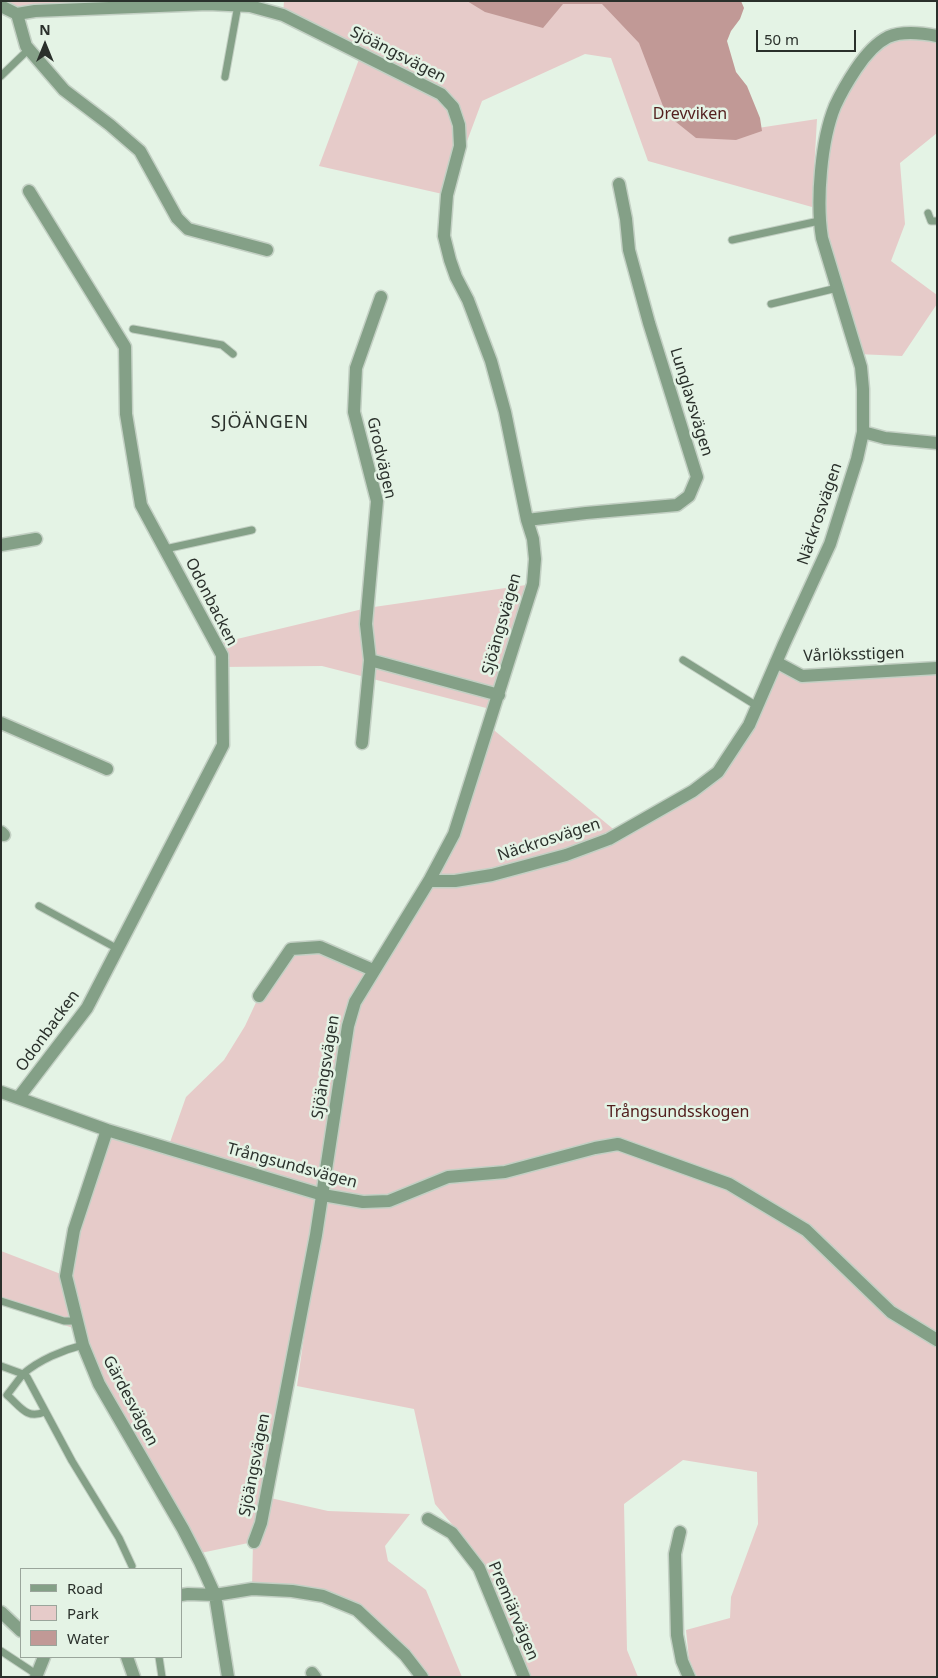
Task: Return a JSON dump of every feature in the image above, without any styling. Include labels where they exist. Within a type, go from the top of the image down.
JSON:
[{"type":"street","name":"Sjöängsvägen","points":[[18,14],[35,11],[208,4],[269,6],[283,15],[441,94],[453,107],[459,125],[460,146],[446,195],[444,236],[453,269],[468,300],[491,361],[505,412],[527,520],[533,539],[535,559],[533,584],[454,834],[429,881],[355,1002],[348,1026],[323,1195],[261,1523],[254,1542]]},
{"type":"street","points":[[1,6],[18,14],[26,46],[64,90],[140,151],[177,218],[188,229],[267,250]]},
{"type":"street","name":"Näckrosvägen","points":[[429,881],[455,881],[492,875],[566,855],[609,839],[693,791],[718,772],[749,725],[830,544],[863,432],[863,389],[860,367],[822,238],[819,221],[821,174],[826,135],[835,107],[846,84],[867,53],[888,37],[917,32],[937,36]]},
{"type":"street","name":"Lunglavsvägen","points":[[527,520],[677,505],[689,496],[697,477],[649,323],[629,250],[626,219],[619,184]]},
{"type":"street","name":"Odonbacken","points":[[19,1097],[87,1008],[223,745],[222,655],[141,505],[126,414],[125,347],[29,191]]},
{"type":"street","name":"Grodvägen","points":[[362,743],[370,660],[366,624],[377,501],[354,412],[356,368],[381,297]]},
{"type":"street","points":[[863,432],[885,438],[937,444]]},
{"type":"street","points":[[1,545],[36,539]]},
{"type":"street","points":[[370,660],[499,695]]},
{"type":"street","name":"Vårlöksstigen","points":[[776,662],[802,676],[937,668]]},
{"type":"street","points":[[1,737],[4,724],[107,769]]},
{"type":"street","points":[[259,996],[291,949],[320,947],[373,970]]},
{"type":"street","name":"Trångsundsvägen","points":[[1,1092],[107,1130],[323,1195],[363,1202],[389,1201],[448,1177],[505,1172],[595,1148],[618,1144],[729,1184],[806,1230],[891,1312],[937,1340]]},
{"type":"street","name":"Gärdesvägen","points":[[107,1130],[74,1230],[66,1276],[83,1345],[99,1384],[182,1529],[215,1595],[228,1677]]},
{"type":"street","name":"Premiärvägen","points":[[428,1519],[452,1533],[479,1568],[524,1677]]},
{"type":"street","points":[[680,1532],[674,1554],[677,1635],[682,1661],[689,1677]]},
{"type":"street","points":[[182,1595],[215,1595],[252,1589],[292,1591],[323,1596],[357,1610],[406,1655],[422,1677]]},
{"type":"street","points":[[4,1619],[20,1630]]},
{"type":"street","points":[[36,1675],[44,1658]]},
{"type":"street","points":[[127,1658],[134,1677]]},
{"type":"lane","points":[[225,77],[238,5]]},
{"type":"lane","points":[[1,76],[29,49]]},
{"type":"lane","points":[[928,213],[932,221],[937,221]]},
{"type":"lane","points":[[732,240],[819,221]]},
{"type":"lane","points":[[771,304],[837,288]]},
{"type":"lane","points":[[133,329],[222,345],[233,354]]},
{"type":"lane","points":[[165,549],[252,530]]},
{"type":"lane","points":[[684,660],[757,706]]},
{"type":"lane","points":[[39,906],[118,949]]},
{"type":"lane","points":[[1,1302],[64,1321],[77,1321]]},
{"type":"lane","points":[[44,1412],[32,1415],[4,1393],[30,1368],[67,1349],[83,1345]]},
{"type":"lane","points":[[1,1366],[27,1377],[44,1412],[119,1538],[132,1566]]},
{"type":"lane","points":[[1,1652],[36,1675]]},
{"type":"lane","points":[[159,1658],[162,1677]]},
{"type":"green space","points":[[1,1],[247,1],[17,14]]},
{"type":"green space","name":"Drevviken","points":[[284,1],[695,1],[758,128],[817,119],[812,207],[648,161],[611,58],[585,54],[482,101],[447,195],[319,166],[361,54],[283,15]]},
{"type":"green space","points":[[937,36],[937,133],[900,163],[905,224],[891,261],[937,295],[937,304],[902,356],[857,354],[822,238],[821,174],[846,84],[888,37]]},
{"type":"green space","points":[[533,584],[494,710],[322,666],[222,667],[216,644],[367,608]]},
{"type":"green space","name":"Trångsundsskogen","points":[[776,662],[802,676],[937,668],[937,1677],[697,1677],[689,1659],[686,1630],[730,1618],[731,1597],[758,1524],[757,1472],[683,1460],[624,1504],[627,1650],[638,1677],[530,1677],[495,1590],[476,1553],[435,1504],[414,1409],[297,1386],[323,1200],[266,1497],[328,1511],[410,1514],[385,1546],[388,1561],[426,1590],[462,1677],[422,1677],[357,1610],[323,1596],[252,1589],[253,1542],[196,1554],[99,1384],[79,1330],[1,1304],[1,1251],[66,1276],[107,1130],[168,1148],[186,1097],[224,1060],[245,1026],[259,996],[291,949],[320,947],[373,969],[429,881],[489,726],[618,833],[718,772]]},
{"type":"water","name":"Drevviken","points":[[467,1],[741,1],[744,8],[727,41],[736,72],[747,86],[760,118],[762,131],[736,140],[696,138],[666,114],[639,43],[602,4],[563,4],[543,28],[485,12]]},
{"type":"district","name":"SJÖÄNGEN","points":[[260,423]]}]
